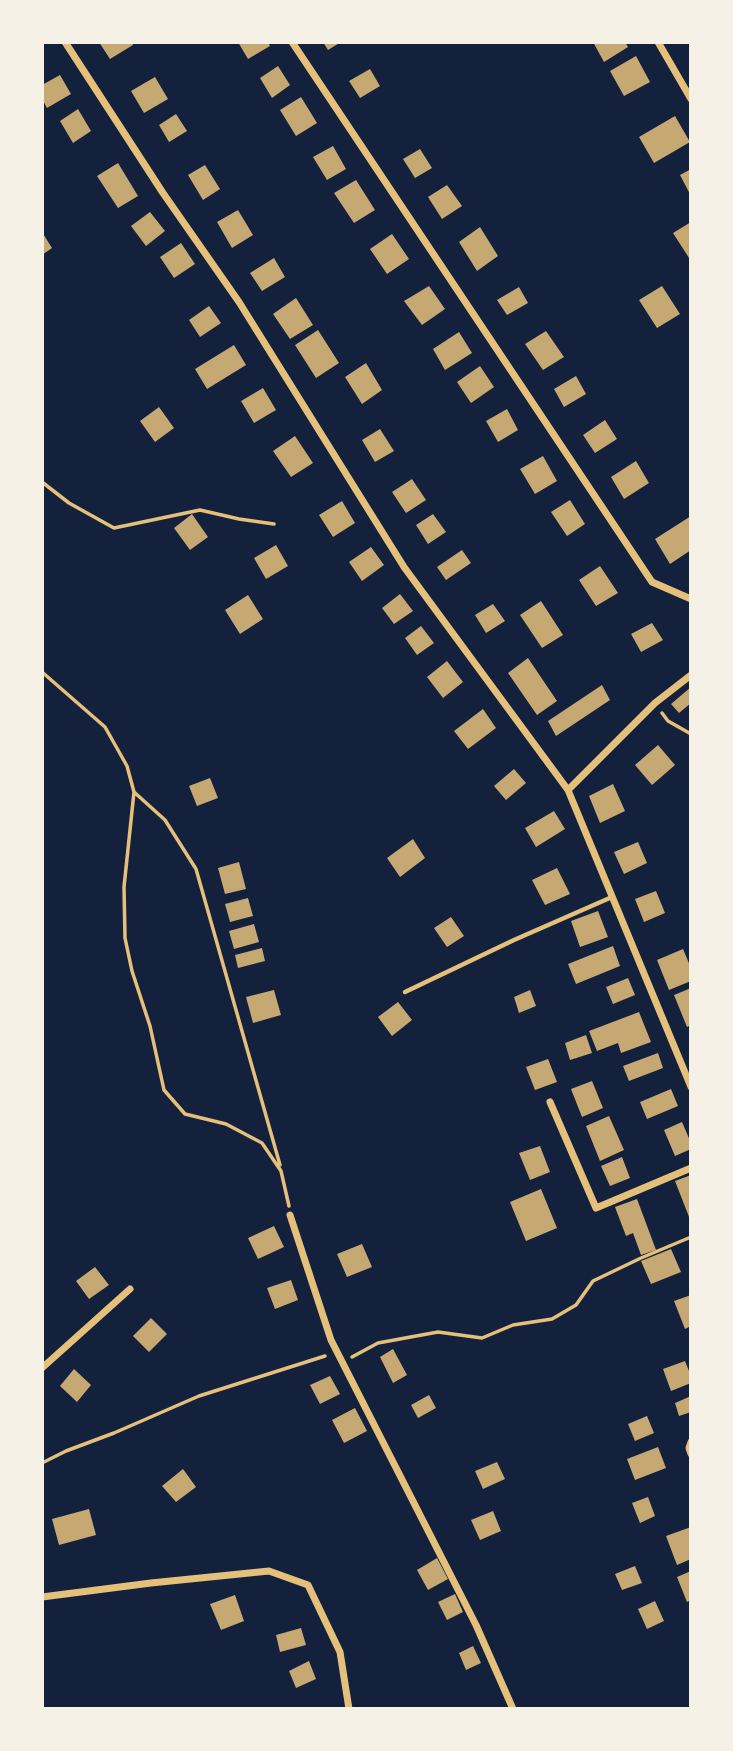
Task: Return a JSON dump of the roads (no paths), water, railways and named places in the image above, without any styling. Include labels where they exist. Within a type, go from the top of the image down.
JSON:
[{"type":"street","points":[[65,42],[239,302],[404,566],[568,790],[691,1087]]},
{"type":"street","points":[[292,42],[652,582],[691,599]]},
{"type":"street","points":[[658,42],[691,99]]},
{"type":"street","points":[[568,790],[655,703],[691,675]]},
{"type":"street","points":[[550,1102],[596,1208],[691,1168]]},
{"type":"street","points":[[290,1215],[331,1340],[475,1625],[513,1709]]},
{"type":"street","points":[[42,1368],[130,1289]]},
{"type":"street","points":[[691,1442],[691,1454]]},
{"type":"street","points":[[42,1597],[269,1571],[308,1585],[340,1652],[349,1709]]},
{"type":"lane","points":[[405,992],[612,897]]}]
